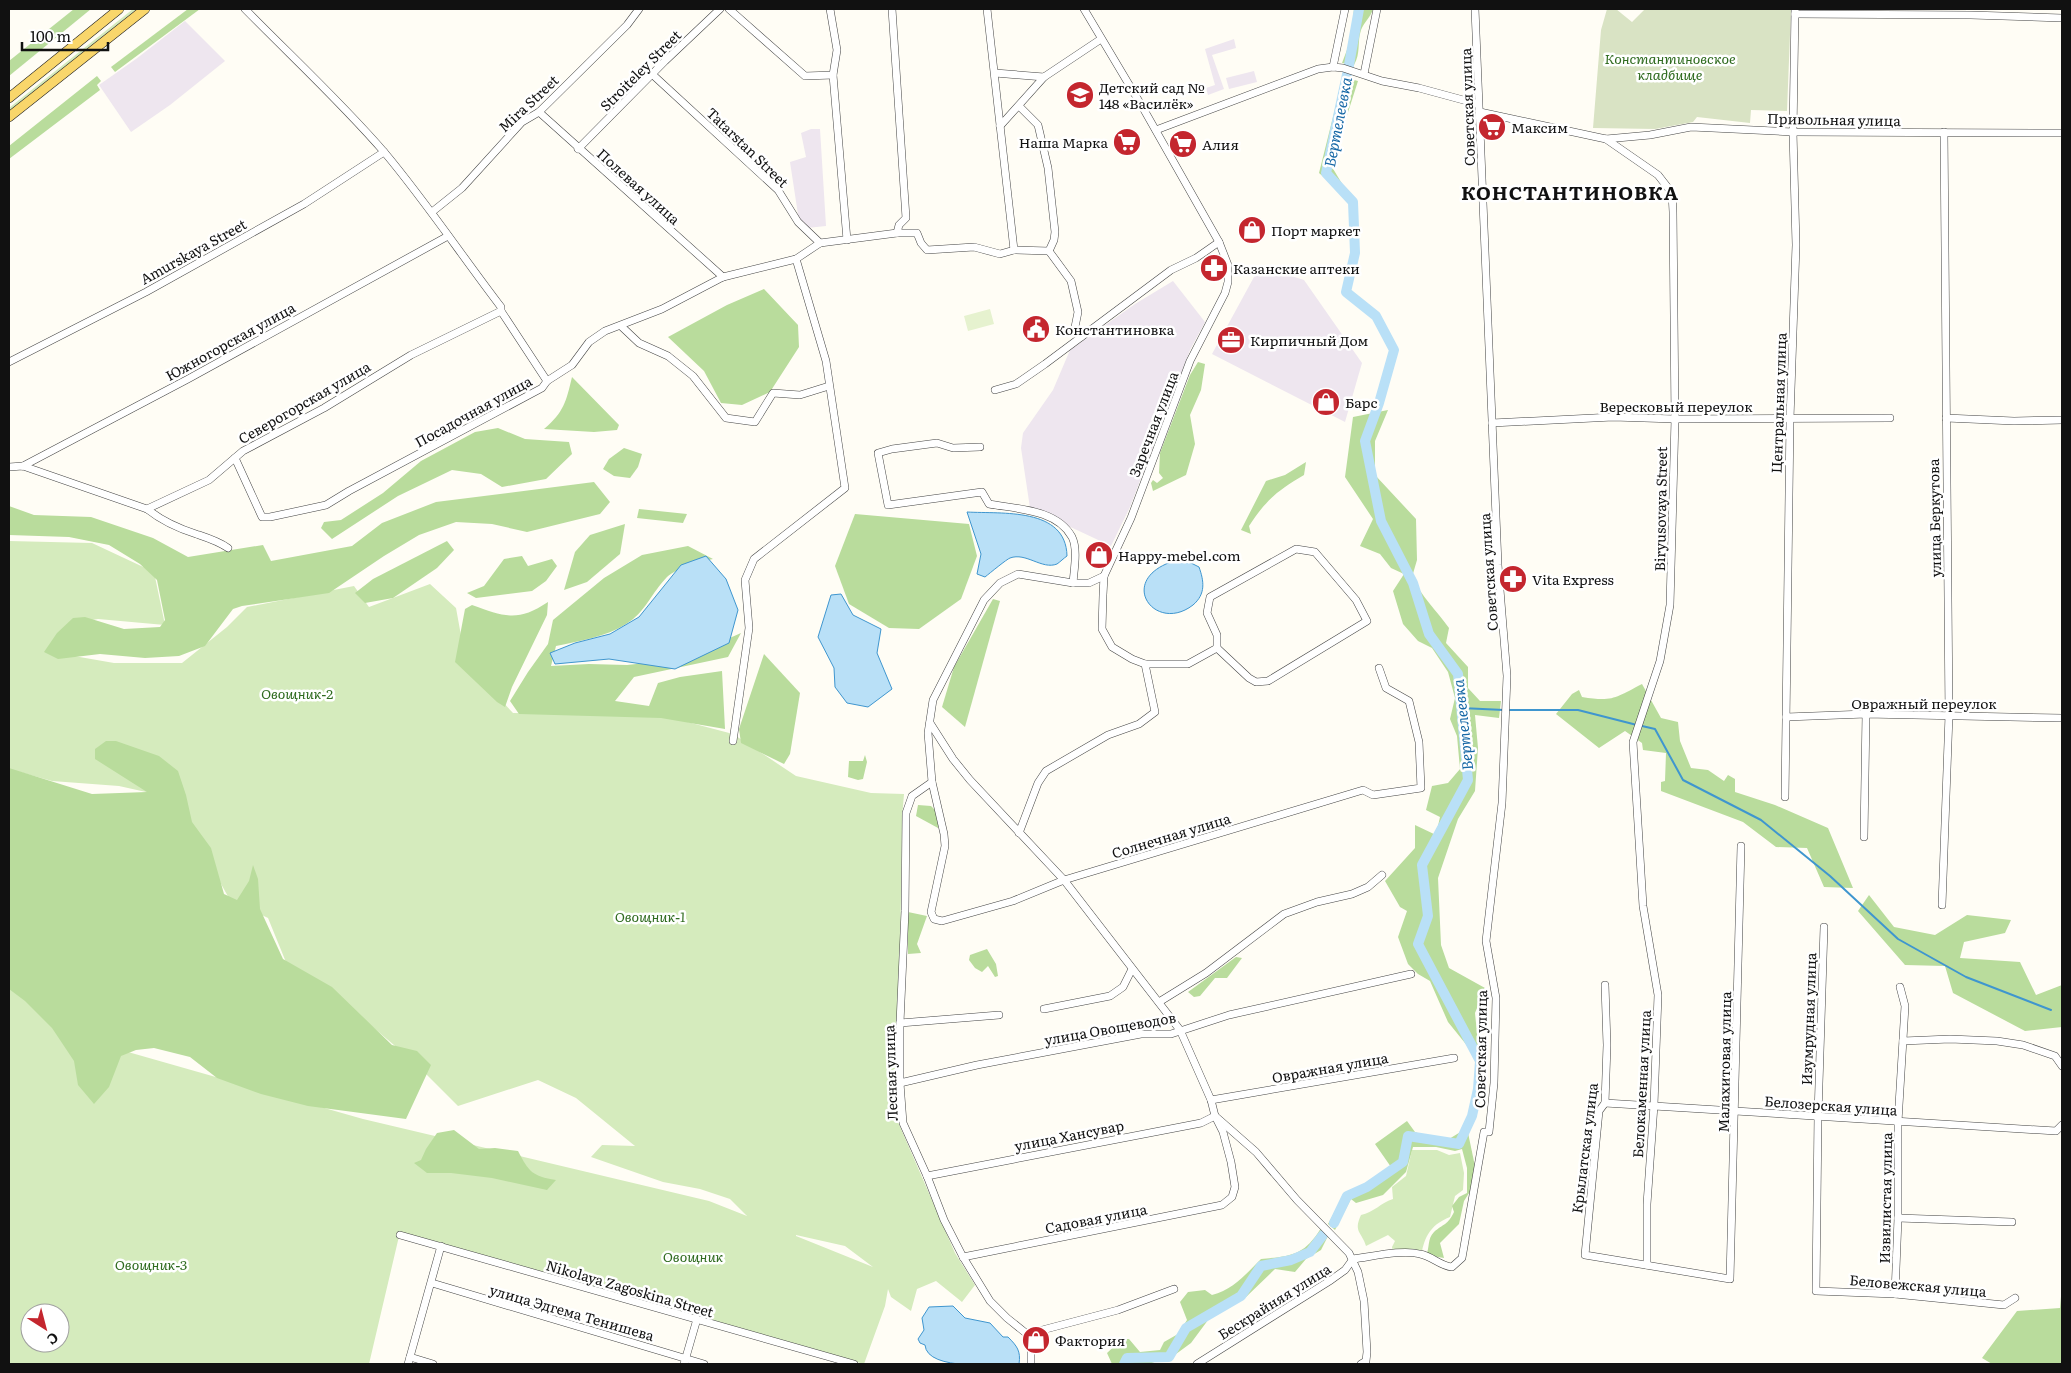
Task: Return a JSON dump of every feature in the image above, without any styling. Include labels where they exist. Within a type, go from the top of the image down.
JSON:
[{"type":"main road","points":[[9,98],[119,9]]},
{"type":"main road","points":[[9,117],[146,9]]},
{"type":"street","points":[[245,9],[384,152],[432,212],[501,308],[500,311],[547,381]]},
{"type":"street","name":"Mira Street","points":[[432,212],[462,188],[522,122],[539,112],[627,25],[640,9]]},
{"type":"street","name":"Stroiteley Street","points":[[578,149],[665,61],[720,9]]},
{"type":"street","points":[[729,9],[805,76],[833,75]]},
{"type":"street","points":[[830,9],[837,50],[833,75],[847,240]]},
{"type":"street","points":[[892,9],[906,218],[899,225],[897,233],[917,234],[927,250],[974,247],[1000,254],[1014,250],[1049,251]]},
{"type":"street","points":[[987,9],[1014,250]]},
{"type":"street","name":"Заречная улица","points":[[1084,9],[1156,130],[1219,242],[1228,265],[1228,282],[1225,293],[1190,361],[1131,518],[1104,576]]},
{"type":"street","points":[[1333,67],[1345,9]]},
{"type":"street","points":[[1364,74],[1377,9]]},
{"type":"street","name":"Советская улица","points":[[1352,1259],[1407,1253],[1420,1254],[1445,1266],[1452,1267],[1462,1258],[1469,1208],[1484,1132],[1490,1132],[1494,1083],[1496,998],[1486,940],[1502,801],[1507,676],[1498,569],[1475,9]]},
{"type":"street","points":[[1795,12],[2062,18]]},
{"type":"street","name":"Центральная улица","points":[[1785,797],[1790,419],[1796,246],[1793,132],[1795,12]]},
{"type":"street","points":[[1000,126],[1044,77],[1101,39]]},
{"type":"street","points":[[1156,130],[1318,69],[1333,67],[1350,69],[1382,81],[1419,88],[1479,108],[1606,139]]},
{"type":"street","points":[[995,73],[1044,77]]},
{"type":"street","name":"Tatarstan Street","points":[[652,75],[778,190],[798,222],[820,243]]},
{"type":"street","points":[[1018,106],[1038,125],[1046,156],[1055,232],[1049,251]]},
{"type":"street","name":"Полевая улица","points":[[539,112],[578,149],[723,277]]},
{"type":"street","name":"Привольная улица","points":[[1606,139],[1650,136],[1691,127],[1793,132],[2062,133]]},
{"type":"street","name":"улица Беркутова","points":[[1942,905],[1949,715],[1944,132]]},
{"type":"street","name":"Biryusovaya Street","points":[[1606,139],[1658,176],[1672,193],[1675,419],[1670,605],[1660,662],[1633,742],[1643,906]]},
{"type":"street","name":"Amurskaya Street","points":[[9,362],[146,292],[304,204],[384,152]]},
{"type":"street","name":"Посадочная улица","points":[[235,458],[262,517],[326,505],[526,398],[542,388],[547,381],[572,365],[589,342],[605,331],[662,309],[723,277],[796,259],[820,243],[897,233]]},
{"type":"street","name":"Южногорская улица","points":[[23,466],[448,236]]},
{"type":"street","points":[[995,390],[1016,384],[1171,270],[1196,258],[1219,242]]},
{"type":"street","points":[[1049,251],[1071,281],[1078,312],[1075,327],[1081,336]]},
{"type":"street","points":[[733,741],[749,628],[746,580],[754,559],[845,488],[826,361],[796,259]]},
{"type":"street","name":"Северогорская улица","points":[[147,509],[209,480],[243,451],[324,408],[411,355],[500,311]]},
{"type":"street","points":[[621,326],[639,343],[668,356],[693,376],[726,418],[755,422],[773,393],[800,395],[829,386]]},
{"type":"street","name":"Вересковый переулок","points":[[1492,424],[1613,418],[1890,418]]},
{"type":"street","points":[[1946,418],[2014,422],[2062,420]]},
{"type":"street","points":[[980,447],[953,448],[937,443],[892,449],[878,453],[888,505],[982,492],[989,504],[1045,514],[1061,525],[1072,538],[1075,558],[1073,583]]},
{"type":"street","points":[[9,467],[23,466],[147,509],[161,520],[194,534],[218,541],[228,548]]},
{"type":"street","points":[[1296,549],[1315,552],[1356,600],[1368,621],[1268,681],[1256,682],[1249,678],[1217,648],[1217,635],[1207,613],[1210,598],[1296,549]]},
{"type":"street","points":[[932,782],[928,734],[933,700],[943,677],[984,600],[1000,583],[1018,574],[1073,583],[1089,583],[1104,576],[1102,629],[1112,647],[1132,659],[1145,664],[1188,664],[1217,648]]},
{"type":"street","points":[[1020,833],[1038,783],[1046,771],[1108,735],[1143,722],[1156,712],[1145,664]]},
{"type":"street","name":"Солнечная улица","points":[[932,782],[945,846],[931,912],[934,919],[942,921],[1013,901],[1064,880],[1363,790],[1373,795],[1421,788],[1419,742],[1409,701],[1386,688],[1379,668]]},
{"type":"street","points":[[1864,838],[1866,714]]},
{"type":"street","name":"Овражный переулок","points":[[1786,717],[1866,714],[2062,718]]},
{"type":"street","points":[[930,723],[964,773],[1064,880],[1180,1030],[1211,1100],[1215,1116],[1256,1152],[1297,1200],[1342,1244],[1358,1272],[1364,1301],[1363,1363]]},
{"type":"street","name":"Лесная улица","points":[[932,782],[912,796],[906,813],[905,911],[900,1023],[900,1083],[903,1123],[944,1220],[963,1257],[990,1301],[1027,1334]]},
{"type":"street","name":"Малахитовая улица","points":[[1647,1265],[1730,1279],[1742,846]]},
{"type":"street","name":"улица Овощеводов","points":[[1159,1002],[1206,974],[1284,914],[1318,902],[1352,894],[1368,887],[1382,875]]},
{"type":"street","name":"Белокаменная улица","points":[[1643,906],[1658,995],[1654,1105],[1647,1204],[1647,1265]]},
{"type":"street","name":"Изумрудная улица","points":[[1816,1291],[1818,1115],[1824,927]]},
{"type":"street","points":[[1044,1009],[1110,996],[1123,987],[1132,969]]},
{"type":"street","name":"улица Овощеводов","points":[[900,1083],[987,1063],[1141,1034],[1171,1034],[1229,1015],[1411,974]]},
{"type":"street","name":"Крылатская улица","points":[[1605,985],[1607,1045],[1605,1103],[1598,1111],[1585,1255],[1647,1265]]},
{"type":"street","name":"Извилистая улица","points":[[1895,1294],[1898,1218],[1898,1122],[1905,1006],[1900,986]]},
{"type":"street","points":[[900,1023],[998,1015]]},
{"type":"street","points":[[1903,1041],[1950,1039],[1997,1041],[2023,1045],[2055,1056],[2062,1066]]},
{"type":"street","name":"Овражная улица","points":[[1211,1100],[1454,1058]]},
{"type":"street","name":"Белозерская улица","points":[[1605,1103],[2056,1130],[2062,1125]]},
{"type":"street","name":"улица Хансувар","points":[[927,1176],[1200,1123],[1215,1116]]},
{"type":"street","name":"Садовая улица","points":[[963,1257],[1222,1205],[1232,1197],[1235,1187],[1223,1132],[1215,1116]]},
{"type":"street","points":[[1898,1218],[2012,1222]]},
{"type":"street","name":"Nikolaya Zagoskina Street","points":[[400,1235],[854,1364]]},
{"type":"street","points":[[433,1364],[409,1361],[441,1246]]},
{"type":"street","name":"Бескрайняя улица","points":[[1197,1364],[1331,1280],[1345,1270],[1352,1259]]},
{"type":"street","name":"улица Эдгема Тенишева","points":[[432,1283],[685,1361],[704,1364]]},
{"type":"street","points":[[1031,1364],[1031,1348],[1027,1334],[1118,1310],[1174,1289]]},
{"type":"street","name":"Беловежская улица","points":[[1816,1291],[1895,1294],[2004,1305],[2015,1298]]},
{"type":"street","points":[[685,1361],[697,1319]]},
{"type":"shaded area","points":[[185,21],[225,61],[170,105],[131,132],[99,85]]},
{"type":"shaded area","points":[[1234,39],[1236,48],[1212,55],[1224,89],[1208,95],[1206,88],[1215,85],[1205,49]]},
{"type":"shaded area","points":[[1254,71],[1257,82],[1229,89],[1226,78]]},
{"type":"shaded area","points":[[811,129],[820,129],[826,226],[807,228],[799,221],[790,162],[806,157],[801,133]]},
{"type":"shaded area","points":[[1260,266],[1304,280],[1362,363],[1345,422],[1212,354]]},
{"type":"shaded area","points":[[1173,281],[1205,322],[1190,350],[1130,507],[1111,546],[1030,508],[1021,448],[1023,433],[1053,390],[1070,350],[1135,304]]},
{"type":"green space","points":[[74,9],[91,9],[9,76],[9,61]]},
{"type":"green space","points":[[133,9],[137,9],[9,111],[9,108]]},
{"type":"green space","points":[[188,9],[200,9],[115,72],[111,67]]},
{"type":"green space","points":[[1354,9],[1373,9],[1361,30],[1354,65],[1342,63],[1350,42]]},
{"type":"green space","name":"Константиновское кладбище","points":[[1607,9],[1616,9],[1632,22],[1645,9],[1791,9],[1787,111],[1751,110],[1750,123],[1697,117],[1693,122],[1655,129],[1593,128],[1601,30]]},
{"type":"green space","points":[[97,76],[101,81],[97,85],[100,90],[9,159],[9,146]]},
{"type":"green space","points":[[1343,77],[1358,81],[1332,167],[1353,202],[1319,173]]},
{"type":"green space","points":[[764,289],[798,325],[799,347],[770,392],[742,405],[721,403],[704,371],[668,337],[727,305]]},
{"type":"green space","points":[[990,309],[994,324],[968,331],[964,316]]},
{"type":"green space","points":[[1198,362],[1205,364],[1201,390],[1190,415],[1195,444],[1186,475],[1153,491],[1151,483],[1153,480],[1157,483],[1163,478],[1159,473],[1160,453],[1190,375]]},
{"type":"green space","points":[[572,377],[619,425],[617,430],[594,432],[544,429],[560,412]]},
{"type":"green space","points":[[1388,410],[1375,441],[1375,475],[1416,519],[1417,560],[1412,577],[1424,597],[1449,628],[1446,643],[1468,667],[1468,688],[1480,701],[1501,701],[1499,718],[1475,715],[1478,748],[1475,791],[1458,819],[1438,878],[1441,945],[1449,968],[1485,988],[1475,1013],[1477,1049],[1469,1048],[1448,1022],[1430,981],[1418,974],[1408,964],[1398,937],[1407,911],[1400,907],[1385,881],[1415,848],[1415,825],[1436,835],[1440,817],[1426,810],[1432,786],[1448,783],[1460,769],[1457,736],[1450,719],[1455,698],[1448,672],[1432,648],[1418,641],[1403,624],[1393,591],[1404,574],[1391,568],[1380,554],[1360,546],[1373,519],[1345,477],[1353,417]]},
{"type":"green space","points":[[498,428],[525,439],[569,442],[572,454],[546,479],[502,487],[481,474],[452,470],[398,496],[332,539],[321,528],[324,522],[341,520],[383,493],[421,461],[475,432]]},
{"type":"green space","points":[[624,448],[642,454],[638,467],[630,478],[614,476],[603,469],[609,459]]},
{"type":"green space","points":[[1306,462],[1304,475],[1279,491],[1261,509],[1249,526],[1251,534],[1241,530],[1266,481],[1285,475]]},
{"type":"green space","points":[[594,482],[610,502],[600,514],[527,532],[492,524],[456,522],[419,535],[329,593],[233,609],[205,646],[179,656],[145,658],[100,654],[58,659],[44,652],[57,633],[73,618],[85,617],[124,629],[160,627],[165,620],[157,580],[140,564],[109,545],[69,537],[9,535],[9,506],[34,515],[91,517],[153,538],[188,557],[263,545],[271,561],[352,546],[382,523],[436,502]]},
{"type":"green space","points":[[639,509],[687,514],[683,523],[637,518]]},
{"type":"green space","points":[[855,514],[969,524],[977,556],[961,599],[919,629],[889,628],[849,604],[835,566]]},
{"type":"green space","points":[[625,524],[620,554],[587,582],[564,590],[575,552],[590,535]]},
{"type":"green space","points":[[9,541],[92,543],[154,572],[165,625],[98,619],[68,624],[51,652],[114,663],[182,663],[227,627],[247,607],[354,586],[369,607],[430,584],[456,608],[466,663],[513,713],[661,715],[733,734],[796,776],[871,793],[904,794],[902,818],[898,1122],[955,1253],[975,1285],[962,1302],[936,1281],[917,1289],[911,1311],[891,1297],[888,1289],[885,1306],[864,1364],[400,1232],[369,1364],[9,1364],[9,982],[93,1042],[363,1119],[709,1201],[747,1216],[730,1199],[700,1189],[663,1182],[591,1157],[602,1145],[635,1146],[576,1098],[538,1080],[458,1106],[414,1062],[335,995],[290,972],[268,918],[230,900],[173,798],[119,786],[52,781],[9,769]],"holes":[[[796,1235],[845,1246],[873,1267]]]},
{"type":"green space","points":[[447,541],[454,550],[437,568],[393,598],[365,603],[355,593],[373,579]]},
{"type":"green space","points":[[688,546],[713,559],[688,566],[671,574],[638,614],[618,628],[592,638],[556,646],[551,666],[627,665],[682,659],[741,633],[728,657],[634,677],[615,701],[649,706],[658,683],[680,677],[722,671],[725,729],[661,718],[519,714],[510,701],[548,644],[553,620],[604,578],[642,555]]},
{"type":"green space","points":[[522,556],[528,566],[552,559],[557,566],[546,581],[532,591],[476,598],[467,593],[484,586],[504,559]]},
{"type":"green space","points":[[993,599],[1000,601],[965,727],[942,707],[954,667]]},
{"type":"green space","points":[[548,602],[547,615],[512,687],[505,707],[497,702],[455,662],[465,609],[472,605],[511,616],[528,613]]},
{"type":"green space","points":[[764,654],[800,693],[790,754],[784,764],[741,743],[739,729]]},
{"type":"green space","points":[[1642,684],[1661,718],[1678,722],[1680,741],[1691,768],[1708,770],[1724,781],[1728,775],[1735,779],[1735,792],[1775,805],[1828,828],[1853,888],[1824,887],[1807,848],[1776,847],[1743,822],[1661,791],[1661,782],[1665,781],[1666,753],[1643,750],[1642,743],[1625,731],[1599,748],[1556,714],[1572,694],[1579,690],[1582,697],[1607,699],[1619,696]]},
{"type":"green space","points":[[106,741],[116,741],[159,756],[178,771],[192,822],[211,848],[224,894],[237,900],[249,881],[253,865],[258,879],[260,909],[283,959],[332,987],[392,1045],[417,1051],[431,1065],[406,1119],[308,1106],[261,1094],[217,1078],[190,1057],[154,1048],[136,1050],[121,1056],[109,1087],[94,1104],[78,1085],[74,1061],[52,1028],[25,1001],[9,989],[9,768],[92,794],[147,792],[95,759],[95,749]]},
{"type":"green space","points":[[865,755],[867,762],[863,779],[858,780],[848,777],[849,761],[863,761]]},
{"type":"green space","points":[[918,805],[931,806],[942,817],[938,828],[916,816]]},
{"type":"green space","points":[[1869,895],[1894,927],[1935,935],[1967,915],[2011,920],[2005,933],[1964,942],[1960,958],[2020,962],[2036,995],[2062,985],[2062,1027],[2025,1031],[1953,993],[1945,966],[1905,965],[1858,911]]},
{"type":"green space","points":[[908,912],[927,916],[917,944],[921,953],[908,954]]},
{"type":"green space","points":[[987,949],[996,964],[998,976],[995,977],[988,966],[982,972],[975,968],[969,960],[970,955]]},
{"type":"green space","points":[[1236,957],[1242,958],[1227,978],[1215,978],[1200,996],[1194,997],[1188,992]]},
{"type":"green space","points":[[1407,1121],[1415,1132],[1439,1141],[1449,1139],[1467,1128],[1476,1171],[1471,1190],[1464,1201],[1459,1224],[1440,1243],[1444,1258],[1426,1255],[1432,1235],[1450,1219],[1454,1212],[1452,1206],[1459,1197],[1467,1193],[1467,1168],[1462,1149],[1455,1151],[1436,1147],[1413,1147],[1406,1172],[1383,1195],[1356,1203],[1351,1199],[1335,1230],[1328,1224],[1345,1193],[1375,1181],[1391,1167],[1375,1144]]},
{"type":"green space","points":[[454,1130],[479,1149],[495,1148],[518,1151],[532,1172],[541,1177],[556,1180],[547,1190],[492,1178],[451,1173],[427,1173],[414,1163],[421,1160],[437,1133]]},
{"type":"green space","points":[[1412,1150],[1437,1150],[1449,1155],[1460,1153],[1464,1173],[1463,1190],[1455,1196],[1450,1217],[1435,1226],[1428,1234],[1422,1251],[1406,1249],[1393,1252],[1392,1247],[1395,1241],[1388,1235],[1366,1246],[1358,1229],[1361,1215],[1393,1199],[1392,1187],[1406,1176]]},
{"type":"green space","points":[[1321,1228],[1329,1234],[1321,1250],[1306,1259],[1295,1272],[1275,1269],[1246,1297],[1214,1312],[1191,1343],[1176,1354],[1149,1364],[1112,1364],[1107,1353],[1122,1339],[1129,1339],[1140,1352],[1160,1350],[1164,1342],[1178,1334],[1187,1320],[1180,1302],[1188,1292],[1205,1290],[1212,1295],[1220,1293],[1239,1281],[1261,1259],[1296,1253],[1309,1244]]},
{"type":"green space","points":[[2062,1285],[2062,1364],[1992,1364],[1982,1358],[2017,1311],[2060,1308]]},
{"type":"water","points":[[967,512],[1014,514],[1030,516],[1044,521],[1056,529],[1064,540],[1067,556],[1057,564],[1051,565],[1022,557],[1010,558],[985,577],[977,574],[981,554]]},
{"type":"water","points":[[706,556],[726,579],[738,610],[729,643],[675,669],[609,659],[555,664],[550,653],[575,643],[610,634],[639,617],[681,565]]},
{"type":"water","points":[[1185,560],[1199,567],[1203,582],[1200,596],[1193,605],[1180,612],[1167,613],[1156,610],[1148,603],[1144,594],[1145,583],[1152,573],[1166,564]]},
{"type":"water","points":[[841,594],[853,615],[881,629],[877,653],[892,689],[868,707],[847,703],[835,687],[834,668],[818,637],[831,595]]},
{"type":"water","points":[[953,1306],[965,1318],[990,1323],[1003,1337],[1008,1337],[1018,1349],[1019,1364],[966,1365],[951,1363],[929,1354],[925,1345],[920,1343],[918,1339],[924,1330],[922,1318],[929,1307]]},
{"type":"waterway","name":"Вертелеевка","points":[[1334,1223],[1347,1196],[1367,1187],[1403,1162],[1408,1136],[1459,1144],[1472,1116],[1478,1089],[1480,1061],[1418,944],[1428,916],[1422,865],[1468,780],[1458,674],[1429,634],[1413,583],[1381,521],[1365,441],[1379,403],[1394,350],[1376,316],[1346,292],[1355,253],[1353,202],[1326,173],[1359,9]]},
{"type":"waterway","points":[[1461,708],[1504,710]]},
{"type":"waterway","points":[[1508,710],[1578,710],[1637,725]]},
{"type":"waterway","points":[[1642,726],[1655,729],[1683,780],[1761,820],[1830,876],[1898,939],[1966,977],[2051,1010]]},
{"type":"waterway","name":"Вертелеевка","points":[[1124,1364],[1127,1358],[1169,1357],[1186,1328],[1241,1296],[1261,1266],[1291,1260],[1310,1252],[1323,1235]]},
{"type":"place","name":"Детский сад № 148 «Василёк»","points":[[1080,95]]},
{"type":"place","name":"Максим","points":[[1492,127]]},
{"type":"place","name":"Наша Марка","points":[[1127,142]]},
{"type":"place","name":"Алия","points":[[1183,144]]},
{"type":"place","name":"Порт маркет","points":[[1252,230]]},
{"type":"place","name":"Казанские аптеки","points":[[1214,268]]},
{"type":"place","name":"Константиновка","points":[[1036,329]]},
{"type":"place","name":"Кирпичный Дом","points":[[1231,340]]},
{"type":"place","name":"Барс","points":[[1326,402]]},
{"type":"place","name":"Happy-mebel.com","points":[[1099,555]]},
{"type":"place","name":"Vita Express","points":[[1513,579]]},
{"type":"place","name":"Фактория","points":[[1036,1340]]},
{"type":"district","name":"КОНСТАНТИНОВКА","points":[[1570,192]]},
{"type":"park label","name":"Овощник-2","points":[[297,693]]},
{"type":"park label","name":"Овощник-1","points":[[650,916]]},
{"type":"park label","name":"Овощник","points":[[693,1256]]},
{"type":"park label","name":"Овощник-3","points":[[151,1264]]}]
